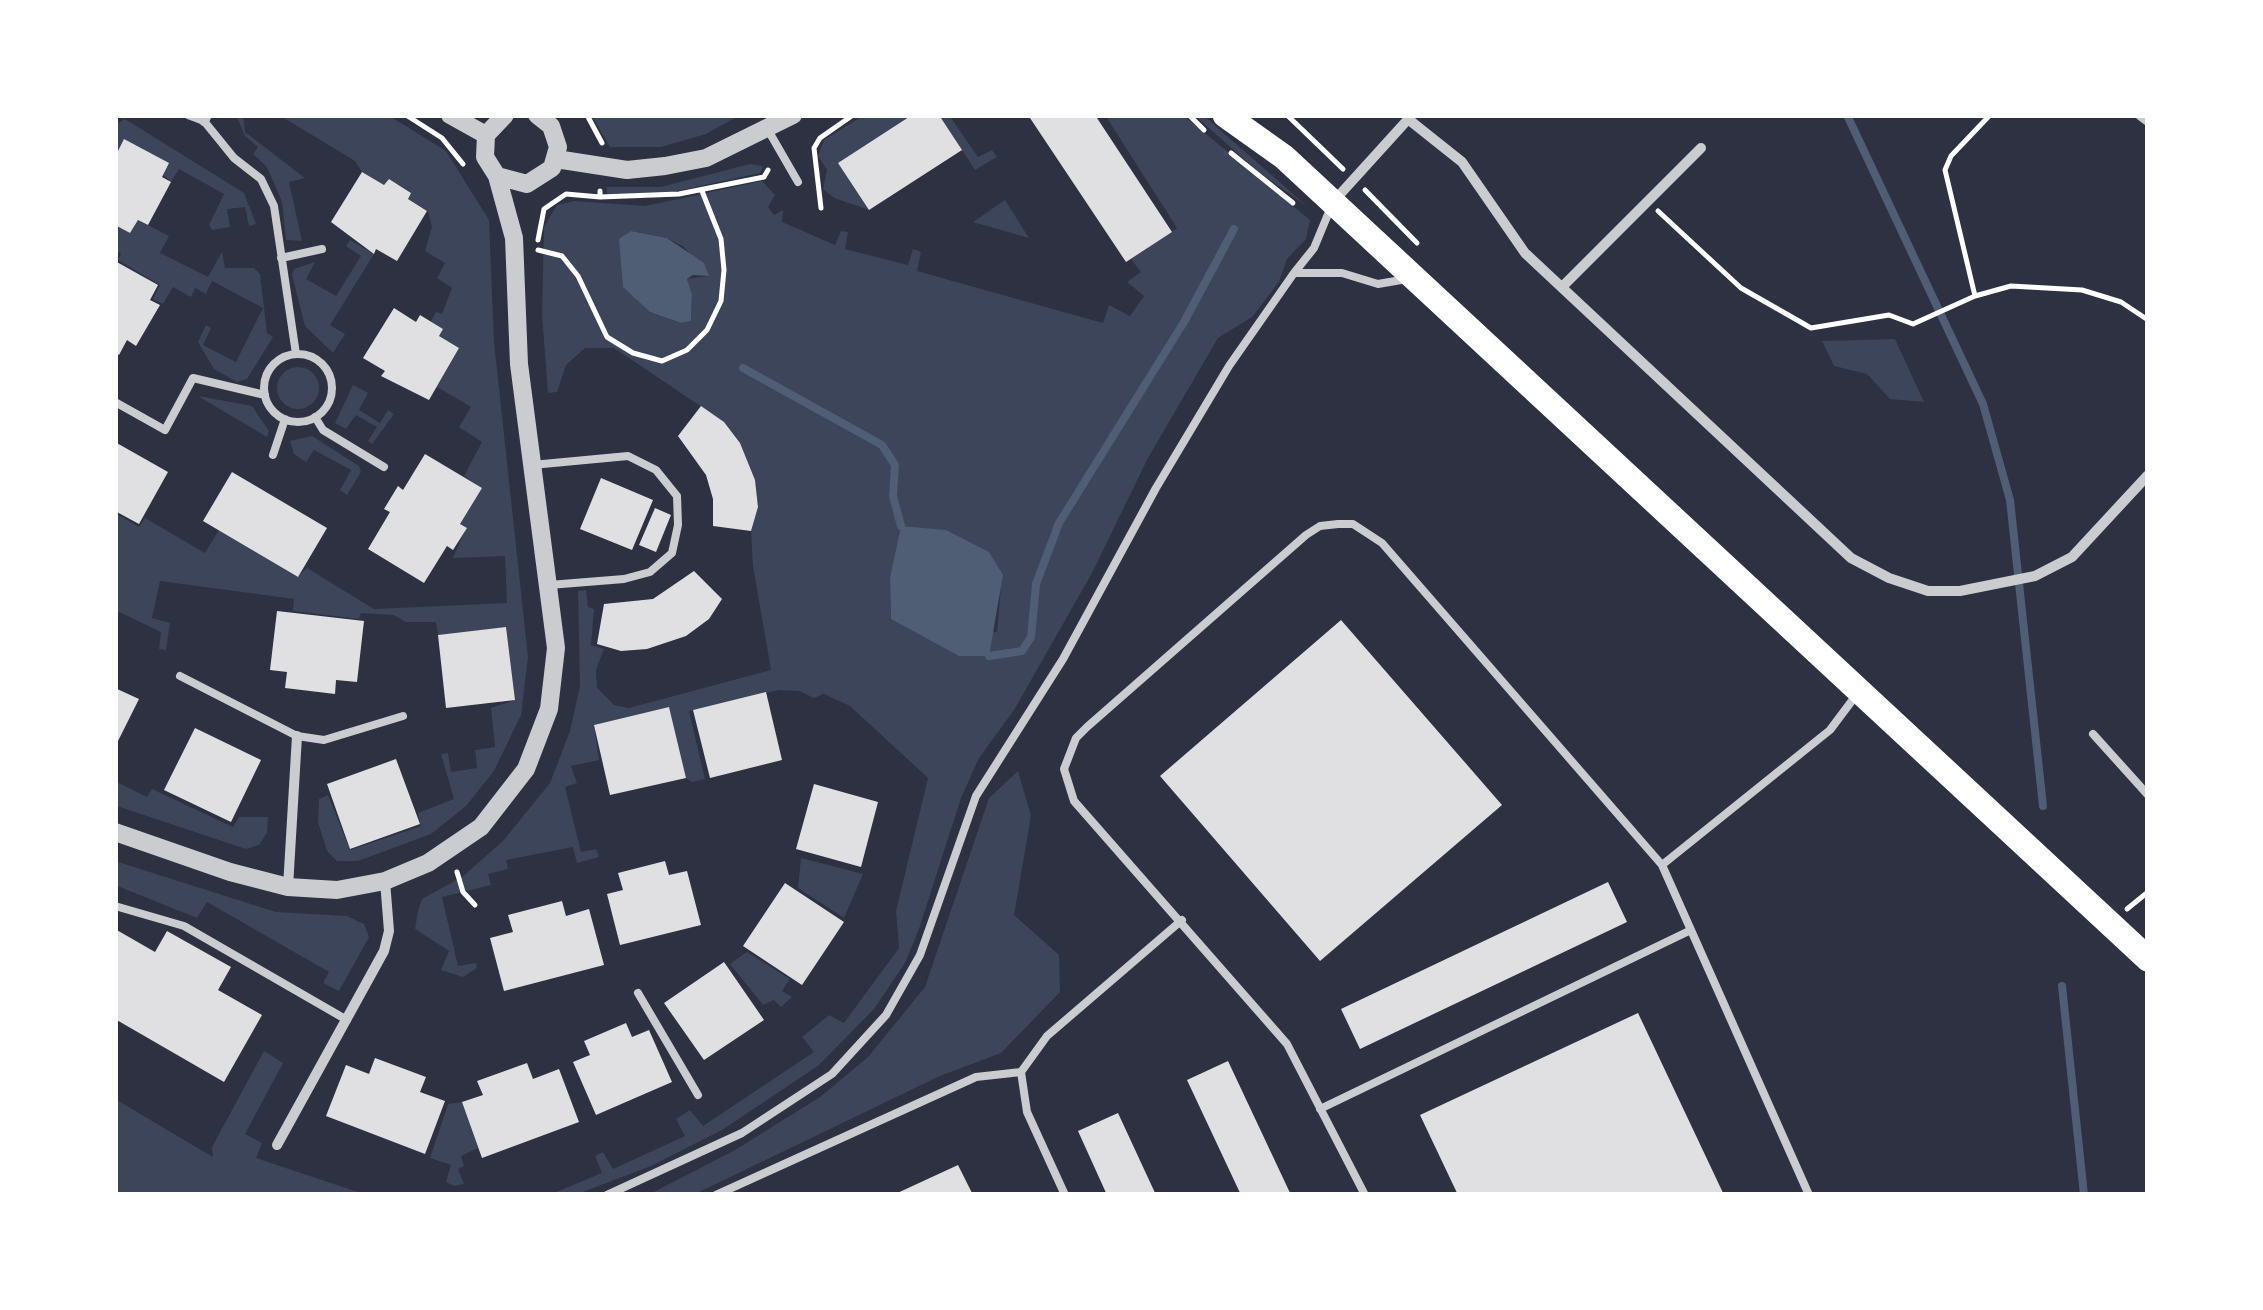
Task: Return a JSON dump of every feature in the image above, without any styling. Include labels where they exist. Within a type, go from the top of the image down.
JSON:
[{"type":"highway","points":[[1255,115],[1284,157],[1411,279],[2148,959]]},
{"type":"highway","points":[[1217,125],[1284,157]]},
{"type":"street","points":[[450,115],[486,135]]},
{"type":"street","points":[[115,832],[230,872],[288,887],[337,890],[385,882],[428,863],[481,827],[526,768],[549,709],[556,648],[520,364],[514,238],[497,176],[485,156],[486,135],[504,115]]},
{"type":"street","points":[[497,176],[527,184],[545,176],[556,159],[556,136],[537,115]]},
{"type":"street","points":[[556,159],[626,170],[666,166],[706,158],[793,115]]},
{"type":"street","points":[[2140,115],[2148,121]]},
{"type":"street","points":[[1333,202],[1410,117],[1462,162],[1509,234],[1562,287],[1852,558],[1889,578],[1928,591],[1988,588],[2035,576],[2072,557],[2148,475]]},
{"type":"street","points":[[1562,287],[1645,199],[1701,148]]},
{"type":"street","points":[[288,887],[298,736]]},
{"type":"street","points":[[277,1145],[384,951],[389,931],[385,882]]},
{"type":"lane","points":[[188,115],[206,118],[234,158],[262,179],[274,206],[296,354]]},
{"type":"lane","points":[[768,130],[798,182]]},
{"type":"lane","points":[[607,1195],[757,1123],[832,1074],[886,1015],[920,955],[976,796],[1063,659],[1174,457],[1323,227],[1333,202]]},
{"type":"lane","points":[[281,258],[322,249]]},
{"type":"lane","points":[[1294,273],[1342,274],[1378,284],[1411,279]]},
{"type":"lane","points":[[115,402],[165,430],[193,378],[265,395],[284,418],[295,422],[316,417],[332,391],[328,371],[314,358],[284,356],[268,372],[265,395]]},
{"type":"lane","points":[[328,371],[340,365]]},
{"type":"lane","points":[[316,417],[323,430],[384,467]]},
{"type":"lane","points":[[273,455],[284,418]]},
{"type":"lane","points":[[532,465],[628,456],[656,470],[677,496],[678,525],[672,553],[650,572],[624,580],[548,585]]},
{"type":"lane","points":[[1364,1195],[1287,1044],[1074,801],[1064,770],[1076,738],[1087,727],[1320,526],[1353,524],[1382,543],[1662,865],[1810,1195]]},
{"type":"lane","points":[[180,676],[298,736],[324,740],[403,716]]},
{"type":"lane","points":[[1662,865],[1830,730],[1858,692]]},
{"type":"lane","points":[[2093,734],[2148,796]]},
{"type":"lane","points":[[115,906],[184,926],[347,1020]]},
{"type":"lane","points":[[1065,1195],[1027,1112],[1021,1072],[1048,1036],[1182,920]]},
{"type":"lane","points":[[1320,1109],[1689,931]]},
{"type":"lane","points":[[638,993],[698,1095]]},
{"type":"lane","points":[[716,1195],[976,1077],[1021,1072]]},
{"type":"path","points":[[406,115],[442,138],[465,168]]},
{"type":"path","points":[[588,115],[602,143]]},
{"type":"path","points":[[821,208],[814,148],[820,138],[853,115]]},
{"type":"path","points":[[1188,115],[1217,125]]},
{"type":"path","points":[[1288,115],[1329,156]]},
{"type":"path","points":[[1975,296],[1945,170],[1951,156],[1990,115]]},
{"type":"path","points":[[1223,146],[1323,227]]},
{"type":"path","points":[[803,150],[814,148]]},
{"type":"path","points":[[538,267],[544,209],[566,194],[643,199],[764,177],[768,170]]},
{"type":"path","points":[[538,250],[562,256],[578,276],[607,337],[633,354],[662,360],[687,350],[707,330],[721,301],[721,239],[702,190]]},
{"type":"path","points":[[1645,199],[1741,288],[1811,328],[1889,315],[1913,324],[1975,296],[2011,286],[2082,290],[2121,302],[2148,320]]},
{"type":"path","points":[[442,880],[468,863]]},
{"type":"path","points":[[457,872],[462,892],[475,905]]},
{"type":"path","points":[[2132,907],[2148,892]]},
{"type":"shaded area","points":[[236,115],[243,115],[245,132],[305,178],[289,182],[302,241],[286,240],[282,202],[266,166],[253,154],[258,147],[245,136]]},
{"type":"shaded area","points":[[279,115],[388,115],[446,151],[489,220],[494,342],[528,657],[521,715],[494,771],[466,806],[431,834],[358,861],[337,861],[327,851],[318,822],[319,799],[328,795],[350,850],[421,826],[418,813],[454,799],[441,754],[448,753],[451,772],[477,768],[475,750],[495,747],[491,708],[515,700],[506,627],[438,635],[436,622],[406,622],[393,615],[361,613],[359,619],[293,611],[294,599],[160,581],[152,618],[170,623],[166,650],[159,649],[161,632],[115,610],[115,513],[139,527],[145,518],[205,553],[219,530],[297,577],[307,568],[374,609],[507,603],[505,556],[453,558],[466,528],[460,524],[481,488],[464,476],[482,442],[459,427],[471,407],[437,387],[459,348],[439,336],[443,329],[431,321],[436,312],[442,314],[452,288],[437,278],[445,263],[425,251],[432,227],[428,211],[408,199],[411,192],[389,179],[384,185],[362,172],[355,161]]},
{"type":"shaded area","points":[[591,115],[740,115],[706,134],[661,147],[610,147]]},
{"type":"shaded area","points":[[864,115],[912,115],[839,163],[869,210],[834,198],[823,189],[827,170],[818,156],[824,140]]},
{"type":"shaded area","points":[[939,115],[949,115],[978,157],[992,150],[997,157],[975,170]]},
{"type":"shaded area","points":[[1105,115],[1183,115],[1310,220],[1306,239],[1287,259],[1279,282],[1252,317],[1218,338],[1148,458],[1092,573],[1014,710],[979,758],[961,798],[905,963],[874,1009],[819,1065],[722,1130],[651,1166],[575,1195],[549,1195],[602,1173],[595,1156],[603,1152],[613,1169],[685,1136],[676,1119],[690,1110],[703,1126],[814,1052],[802,1037],[829,1015],[844,1023],[899,948],[896,911],[928,778],[850,706],[824,694],[814,698],[799,691],[779,690],[689,711],[705,779],[692,782],[686,778],[669,707],[594,725],[599,760],[571,766],[577,783],[565,787],[581,852],[596,849],[599,857],[577,863],[573,847],[506,860],[508,869],[488,874],[491,885],[442,897],[458,966],[476,963],[477,968],[463,977],[441,970],[449,951],[415,929],[422,899],[462,877],[503,841],[550,783],[570,731],[580,686],[578,591],[586,590],[588,607],[594,609],[591,645],[604,649],[596,670],[597,688],[614,705],[629,708],[771,670],[753,566],[751,531],[758,507],[755,480],[740,443],[724,422],[614,348],[585,348],[566,365],[557,392],[548,393],[542,315],[544,227],[557,205],[574,201],[645,206],[762,181],[775,195],[768,207],[774,215],[783,210],[782,222],[835,245],[841,231],[848,232],[845,249],[908,265],[913,249],[921,252],[917,271],[1103,323],[1109,305],[1130,316],[1144,296],[1127,282],[1141,272],[1131,259],[1177,228]],"holes":[[[631,231],[667,238],[684,247],[708,276],[687,279],[692,294],[691,321],[681,323],[650,312]],[[901,527],[945,530],[1002,575],[997,632],[922,634],[891,619],[890,577]]]},
{"type":"shaded area","points":[[1194,115],[1203,115],[1308,207],[1260,173]]},
{"type":"shaded area","points":[[125,119],[244,193],[256,224],[249,226],[245,207],[227,209],[230,227],[212,230],[209,225],[224,194],[179,169],[171,182],[124,140],[115,157],[115,125]]},
{"type":"shaded area","points":[[750,164],[763,166],[760,173],[663,194],[607,195],[607,187],[661,187]]},
{"type":"shaded area","points":[[1005,200],[1029,238],[973,222]]},
{"type":"shaded area","points":[[138,220],[169,236],[160,253],[208,277],[222,252],[225,268],[254,268],[260,274],[267,333],[273,337],[247,379],[237,382],[214,369],[198,342],[206,325],[211,328],[203,345],[236,362],[263,308],[212,281],[206,294],[195,288],[191,297],[173,287],[163,304],[153,299],[160,285],[118,260],[121,254],[115,250],[115,225],[130,233]]},
{"type":"shaded area","points":[[631,231],[667,238],[704,263],[709,276],[693,275],[687,279],[692,294],[691,321],[681,323],[650,312],[623,287],[619,239]]},
{"type":"shaded area","points":[[350,240],[374,254],[330,325],[345,334],[333,353],[305,326],[292,275],[294,269],[315,262],[306,279],[336,296],[361,256],[346,246]]},
{"type":"shaded area","points":[[1895,339],[1924,402],[1890,399],[1867,374],[1834,366],[1822,341]]},
{"type":"shaded area","points":[[298,367],[313,373],[319,388],[313,403],[298,409],[283,403],[277,388],[283,373]]},
{"type":"shaded area","points":[[353,385],[368,393],[359,410],[380,423],[388,410],[394,414],[372,444],[368,441],[377,427],[356,415],[346,429],[335,423]]},
{"type":"shaded area","points":[[198,396],[252,406],[269,431],[267,437]]},
{"type":"shaded area","points":[[312,436],[359,466],[361,472],[347,495],[340,490],[351,470],[314,450],[306,462],[294,454],[290,441]]},
{"type":"shaded area","points":[[901,526],[946,530],[989,552],[1003,575],[989,656],[959,656],[891,619],[890,577]]},
{"type":"shaded area","points":[[1018,771],[1031,816],[1014,915],[1059,955],[1060,992],[1001,1053],[940,1076],[693,1195],[648,1195],[735,1150],[820,1097],[868,1057],[925,987],[989,798]]},
{"type":"shaded area","points":[[115,781],[147,797],[152,789],[233,827],[239,817],[268,817],[267,833],[259,845],[246,849],[115,806]]},
{"type":"shaded area","points":[[801,858],[863,874],[844,918],[798,888]]},
{"type":"shaded area","points":[[115,861],[276,912],[347,916],[364,924],[369,937],[339,991],[323,983],[329,972],[207,902],[197,918],[115,885]]},
{"type":"shaded area","points":[[747,952],[790,979],[782,991],[792,997],[781,1007],[774,1000],[763,1005],[730,964]]},
{"type":"shaded area","points":[[264,1051],[283,1063],[245,1134],[262,1143],[256,1158],[367,1195],[115,1195],[115,1099],[213,1157],[212,1147]]},
{"type":"shaded area","points":[[462,1102],[478,1148],[461,1156],[464,1166],[458,1169],[464,1184],[454,1186],[446,1182],[451,1165],[430,1158],[448,1104]]},
{"type":"building","points":[[912,115],[939,115],[962,150],[869,210],[838,163]]},
{"type":"building","points":[[1028,115],[1095,115],[1172,232],[1126,262]]},
{"type":"building","points":[[124,139],[169,163],[162,177],[171,182],[148,225],[138,220],[130,233],[115,225],[115,157]]},
{"type":"building","points":[[362,172],[384,185],[389,179],[411,193],[408,199],[427,211],[397,261],[376,249],[374,254],[331,222]]},
{"type":"building","points":[[115,261],[158,285],[150,300],[160,305],[136,346],[127,340],[119,355],[115,352]]},
{"type":"building","points":[[394,308],[416,322],[420,315],[443,329],[439,336],[459,348],[429,400],[381,376],[385,371],[363,358]]},
{"type":"building","points":[[701,406],[724,422],[740,443],[755,480],[758,507],[751,531],[713,526],[713,499],[706,475],[678,436]]},
{"type":"building","points":[[115,442],[168,472],[139,524],[115,511]]},
{"type":"building","points":[[425,454],[482,488],[460,524],[467,528],[453,550],[447,546],[424,583],[368,549],[390,512],[384,509],[398,486],[403,490]]},
{"type":"building","points":[[232,472],[327,528],[298,577],[203,521]]},
{"type":"building","points":[[601,478],[653,500],[632,550],[580,529]]},
{"type":"building","points":[[655,508],[671,515],[656,552],[639,545]]},
{"type":"building","points":[[694,571],[722,599],[709,619],[686,636],[647,649],[621,651],[597,644],[604,604],[653,599]]},
{"type":"building","points":[[277,611],[364,621],[357,682],[336,680],[335,694],[285,688],[287,672],[270,670]]},
{"type":"building","points":[[1341,620],[1502,805],[1320,961],[1160,776]]},
{"type":"building","points":[[506,627],[515,700],[446,708],[438,635]]},
{"type":"building","points":[[115,688],[139,699],[115,747]]},
{"type":"building","points":[[766,692],[782,760],[710,778],[693,710]]},
{"type":"building","points":[[669,707],[686,778],[610,795],[594,725]]},
{"type":"building","points":[[195,728],[261,760],[231,822],[164,790]]},
{"type":"building","points":[[396,759],[420,824],[350,849],[327,784]]},
{"type":"building","points":[[814,784],[878,802],[861,867],[796,849]]},
{"type":"building","points":[[665,861],[669,875],[687,871],[701,925],[620,945],[607,894],[623,890],[618,873]]},
{"type":"building","points":[[1608,882],[1627,922],[1360,1049],[1341,1009]]},
{"type":"building","points":[[785,883],[844,922],[802,985],[743,946]]},
{"type":"building","points":[[562,901],[566,916],[589,909],[604,965],[504,991],[490,938],[513,932],[508,915]]},
{"type":"building","points":[[115,929],[155,952],[167,931],[231,967],[218,990],[262,1015],[224,1082],[115,1019]]},
{"type":"building","points":[[724,962],[764,1020],[704,1060],[664,1003]]},
{"type":"building","points":[[1638,1013],[1724,1195],[1458,1195],[1420,1115]]},
{"type":"building","points":[[626,1023],[632,1037],[649,1030],[672,1082],[596,1115],[573,1062],[590,1055],[584,1041]]},
{"type":"building","points":[[375,1058],[426,1077],[420,1092],[445,1101],[425,1154],[326,1116],[346,1065],[369,1074]]},
{"type":"building","points":[[1228,1061],[1291,1195],[1241,1195],[1187,1080]]},
{"type":"building","points":[[527,1063],[533,1079],[559,1069],[579,1122],[482,1158],[462,1102],[483,1095],[477,1081]]},
{"type":"building","points":[[1118,1113],[1156,1195],[1107,1195],[1078,1131]]},
{"type":"building","points":[[958,1165],[973,1195],[893,1195]]},
{"type":"waterway","points":[[1847,115],[1983,404],[2010,500],[2043,806]]},
{"type":"waterway","points":[[989,656],[1022,651],[1031,637],[1036,584],[1059,523],[1184,322],[1234,229]]},
{"type":"waterway","points":[[743,368],[882,445],[895,465],[893,496],[901,526]]},
{"type":"waterway","points":[[2062,986],[2084,1195]]}]
